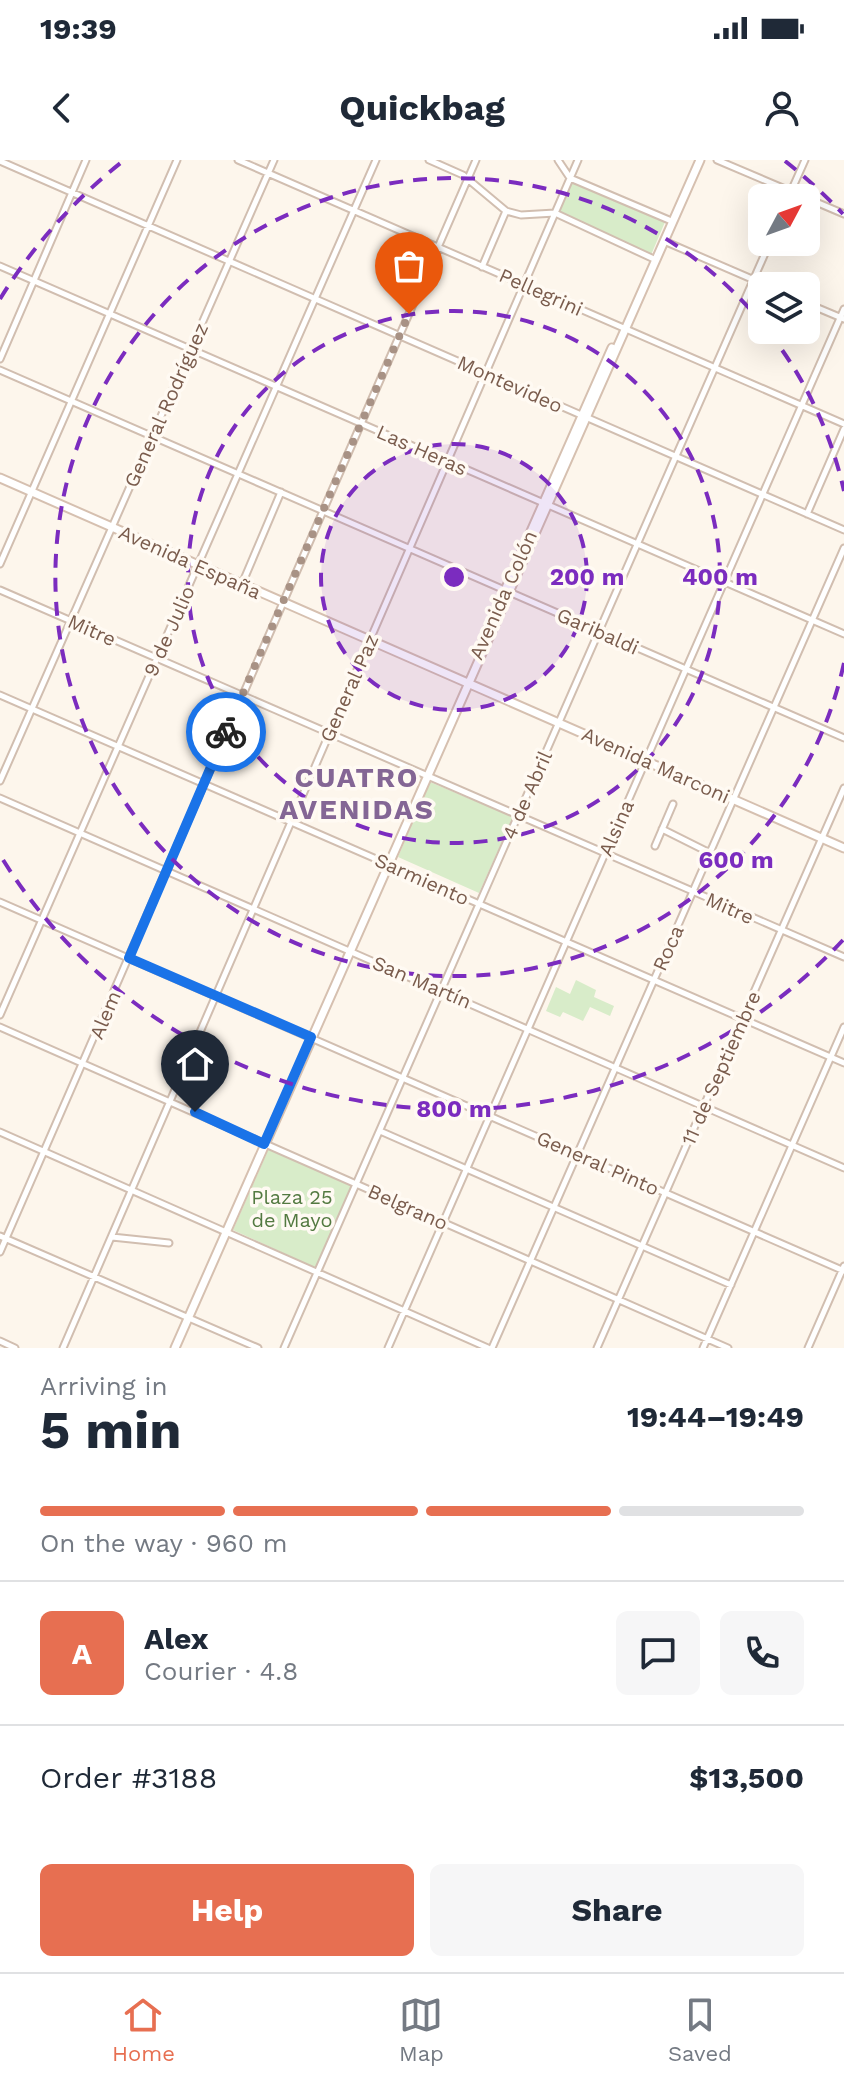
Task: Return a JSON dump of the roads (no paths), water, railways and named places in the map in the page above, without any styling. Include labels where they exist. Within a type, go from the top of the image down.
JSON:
[{"type":"main road","name":"Avenida Colón","points":[[175,1348],[697,160]]},
{"type":"main road","name":"Avenida Colón","points":[[654,259],[697,160]]},
{"type":"main road","name":"Avenida España","points":[[0,478],[467,683]]},
{"type":"main road","name":"Avenida Marconi","points":[[467,683],[844,848]]},
{"type":"street","points":[[0,359],[86,160]]},
{"type":"street","points":[[0,564],[177,160]]},
{"type":"street","name":"Pellegrini","points":[[238,160],[844,427]]},
{"type":"street","name":"General Rodríguez","points":[[0,781],[274,160]]},
{"type":"street","name":"9 de Julio","points":[[0,1015],[376,160]]},
{"type":"street","points":[[429,160],[468,179],[506,211],[521,215],[555,213],[654,259]]},
{"type":"street","name":"Alem","points":[[0,1252],[3,1237],[84,1064],[476,160]]},
{"type":"street","points":[[558,160],[570,178],[669,220]]},
{"type":"street","name":"General Paz","points":[[63,1348],[578,160]]},
{"type":"street","points":[[717,160],[767,184]]},
{"type":"street","points":[[795,184],[805,160]]},
{"type":"street","name":"Montevideo","points":[[0,161],[844,530]]},
{"type":"street","points":[[820,206],[844,214]]},
{"type":"street","points":[[482,267],[506,211]]},
{"type":"street","points":[[664,241],[748,277]]},
{"type":"street","name":"Las Heras","points":[[0,266],[844,634]]},
{"type":"street","name":"4 de Abril","points":[[284,1348],[748,294]]},
{"type":"street","points":[[820,309],[842,318]]},
{"type":"street","name":"Alsina","points":[[388,1348],[844,309]]},
{"type":"street","name":"Garibaldi","points":[[0,370],[844,738]]},
{"type":"street","points":[[807,514],[844,427]]},
{"type":"street","points":[[242,584],[281,492]]},
{"type":"street","name":"Roca","points":[[490,1348],[844,548]]},
{"type":"street","name":"Mitre","points":[[0,590],[844,957]]},
{"type":"street","name":"Sarmiento","points":[[0,695],[844,1063]]},
{"type":"street","name":"11 de Septiembre","points":[[597,1348],[844,788]]},
{"type":"street","name":"San Martín","points":[[0,798],[844,1168]]},
{"type":"street","points":[[655,846],[673,804]]},
{"type":"street","points":[[662,829],[710,853]]},
{"type":"street","name":"General Pinto","points":[[0,902],[843,1269]]},
{"type":"street","name":"Belgrano","points":[[0,1027],[728,1348]]},
{"type":"street","points":[[703,1348],[844,1027]]},
{"type":"street","points":[[379,1131],[731,1285]]},
{"type":"street","points":[[0,1132],[490,1348]]},
{"type":"street","points":[[3,1237],[258,1348]]},
{"type":"street","points":[[112,1237],[158,1239],[169,1243]]},
{"type":"street","points":[[808,1348],[843,1269]]},
{"type":"street","points":[[0,1341],[15,1348]]},
{"type":"district","name":"CUATRO AVENIDAS","points":[[357,793]]},
{"type":"park label","name":"Plaza 25 de Mayo","points":[[292,1208]]}]
